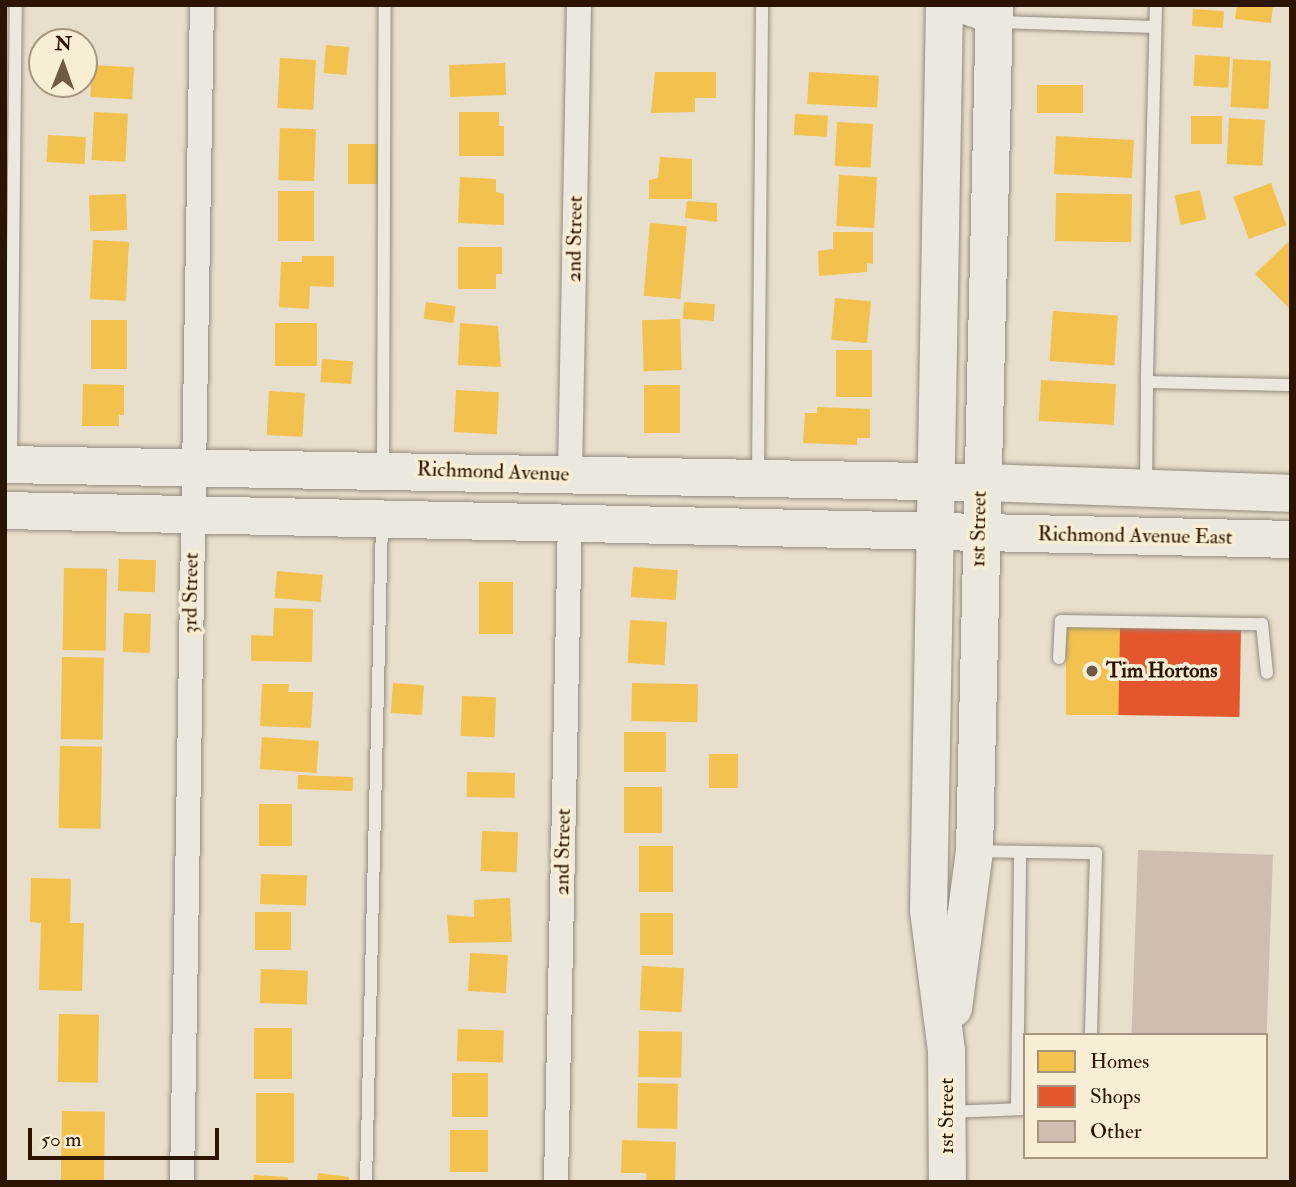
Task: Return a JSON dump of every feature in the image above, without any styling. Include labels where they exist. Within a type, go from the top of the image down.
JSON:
[{"type":"main road","name":"1st Street","points":[[944,5],[928,910],[946,1051],[947,1182]]},
{"type":"main road","name":"1st Street","points":[[946,1051],[974,851],[980,482],[994,14]]},
{"type":"main road","name":"Richmond Avenue","points":[[8,464],[980,482]]},
{"type":"main road","points":[[980,482],[1291,493]]},
{"type":"main road","points":[[5,510],[979,532]]},
{"type":"main road","name":"Richmond Avenue East","points":[[979,532],[1291,538]]},
{"type":"street","name":"3rd Street","points":[[181,1182],[202,5]]},
{"type":"street","name":"2nd Street","points":[[570,474],[579,5]]},
{"type":"street","points":[[944,5],[994,14]]},
{"type":"street","name":"2nd Street","points":[[556,1182],[570,522]]},
{"type":"lane","points":[[8,464],[16,5]]},
{"type":"lane","points":[[383,469],[385,5]]},
{"type":"lane","points":[[758,478],[762,5]]},
{"type":"lane","points":[[1146,488],[1156,5]]},
{"type":"lane","points":[[994,14],[1155,27]]},
{"type":"lane","points":[[1147,382],[1291,385]]},
{"type":"lane","points":[[366,1182],[382,518]]},
{"type":"lane","points":[[1059,658],[1061,621],[1262,624],[1267,673]]},
{"type":"lane","points":[[974,851],[1096,853],[1091,1033]]},
{"type":"lane","points":[[947,1112],[1021,1109],[1020,852]]},
{"type":"building: Homes","points":[[1237,5],[1273,5],[1271,23],[1235,19]]},
{"type":"building: Homes","points":[[1193,9],[1224,11],[1223,28],[1192,26]]},
{"type":"building: Homes","points":[[326,45],[349,47],[346,75],[324,73]]},
{"type":"building: Homes","points":[[1195,55],[1230,57],[1228,88],[1193,86]]},
{"type":"building: Homes","points":[[280,58],[316,60],[313,110],[277,108]]},
{"type":"building: Homes","points":[[1233,59],[1271,61],[1268,109],[1230,107]]},
{"type":"building: Homes","points":[[505,63],[506,95],[450,97],[449,65]]},
{"type":"building: Homes","points":[[98,65],[134,67],[132,99],[98,97]]},
{"type":"building: Homes","points":[[655,72],[716,72],[716,98],[695,98],[695,112],[651,113]]},
{"type":"building: Homes","points":[[809,72],[879,76],[877,108],[807,104]]},
{"type":"building: Homes","points":[[1037,85],[1083,85],[1083,113],[1037,113]]},
{"type":"building: Homes","points":[[94,112],[128,114],[125,162],[91,160]]},
{"type":"building: Homes","points":[[459,112],[499,112],[499,126],[504,126],[504,156],[459,156]]},
{"type":"building: Homes","points":[[795,114],[828,116],[827,137],[794,135]]},
{"type":"building: Homes","points":[[1191,116],[1222,116],[1222,144],[1191,144]]},
{"type":"building: Homes","points":[[1229,118],[1265,120],[1263,166],[1227,164]]},
{"type":"building: Homes","points":[[837,122],[873,124],[871,168],[835,166]]},
{"type":"building: Homes","points":[[280,128],[316,129],[314,181],[278,180]]},
{"type":"building: Homes","points":[[48,135],[86,137],[85,164],[47,162]]},
{"type":"building: Homes","points":[[1056,136],[1134,140],[1132,178],[1054,174]]},
{"type":"building: Homes","points":[[348,144],[379,144],[379,184],[348,184]]},
{"type":"building: Homes","points":[[660,157],[692,159],[692,199],[649,199],[649,180],[658,178]]},
{"type":"building: Homes","points":[[839,175],[877,177],[874,228],[836,226]]},
{"type":"building: Homes","points":[[460,177],[496,179],[496,192],[504,194],[504,225],[458,223]]},
{"type":"building: Homes","points":[[1271,183],[1286,225],[1249,239],[1233,197]]},
{"type":"building: Homes","points":[[1200,190],[1206,219],[1181,225],[1175,195]]},
{"type":"building: Homes","points":[[278,191],[314,191],[314,241],[278,241]]},
{"type":"building: Homes","points":[[1056,193],[1132,194],[1131,242],[1055,241]]},
{"type":"building: Homes","points":[[126,194],[127,230],[90,231],[89,195]]},
{"type":"building: Homes","points":[[687,201],[717,203],[717,222],[685,218]]},
{"type":"building: Homes","points":[[650,223],[687,226],[680,299],[644,296]]},
{"type":"building: Homes","points":[[833,232],[873,232],[873,264],[867,263],[867,272],[819,276],[818,251],[833,249]]},
{"type":"building: Homes","points":[[93,240],[129,242],[126,301],[90,299]]},
{"type":"building: Homes","points":[[1288,242],[1291,245],[1291,310],[1255,274]]},
{"type":"building: Homes","points":[[458,247],[502,247],[502,274],[496,274],[496,289],[458,289]]},
{"type":"building: Homes","points":[[302,256],[334,256],[334,287],[310,286],[309,309],[279,307],[281,262],[302,262]]},
{"type":"building: Homes","points":[[835,298],[871,301],[867,343],[831,340]]},
{"type":"building: Homes","points":[[426,302],[456,306],[453,323],[424,319]]},
{"type":"building: Homes","points":[[684,302],[715,304],[714,321],[683,319]]},
{"type":"building: Homes","points":[[1053,311],[1118,316],[1114,365],[1050,361]]},
{"type":"building: Homes","points":[[680,319],[682,370],[644,371],[642,320]]},
{"type":"building: Homes","points":[[91,320],[127,320],[127,369],[91,369]]},
{"type":"building: Homes","points":[[275,323],[317,323],[317,366],[275,366]]},
{"type":"building: Homes","points":[[460,323],[498,326],[501,367],[458,365]]},
{"type":"building: Homes","points":[[836,350],[872,350],[872,397],[836,397]]},
{"type":"building: Homes","points":[[322,359],[353,361],[351,384],[320,382]]},
{"type":"building: Homes","points":[[1041,380],[1116,384],[1114,425],[1039,421]]},
{"type":"building: Homes","points":[[83,384],[124,385],[124,415],[119,415],[119,426],[82,426]]},
{"type":"building: Homes","points":[[644,385],[680,385],[680,433],[644,433]]},
{"type":"building: Homes","points":[[456,390],[499,392],[497,434],[454,432]]},
{"type":"building: Homes","points":[[269,391],[305,393],[303,437],[267,435]]},
{"type":"building: Homes","points":[[817,407],[870,409],[870,438],[857,438],[857,445],[803,443],[805,413],[817,413]]},
{"type":"building: Homes","points":[[119,559],[156,560],[155,592],[118,591]]},
{"type":"building: Homes","points":[[633,567],[678,570],[676,600],[631,597]]},
{"type":"building: Homes","points":[[64,568],[107,569],[106,651],[63,650]]},
{"type":"building: Homes","points":[[277,571],[323,575],[320,602],[275,598]]},
{"type":"building: Homes","points":[[479,582],[513,582],[513,634],[479,634]]},
{"type":"building: Homes","points":[[274,608],[313,609],[312,662],[251,661],[251,635],[273,636]]},
{"type":"building: Homes","points":[[124,613],[151,614],[150,653],[123,652]]},
{"type":"building: Homes","points":[[630,620],[667,622],[665,665],[628,663]]},
{"type":"building: Homes","name":"Tim Hortons","points":[[1066,627],[1120,627],[1120,715],[1066,715]]},
{"type":"building: Homes","points":[[62,657],[104,658],[103,740],[61,739]]},
{"type":"building: Homes","points":[[393,683],[424,685],[422,715],[391,713]]},
{"type":"building: Homes","points":[[632,683],[698,684],[697,722],[631,721]]},
{"type":"building: Homes","points":[[262,684],[289,684],[288,692],[313,692],[311,728],[260,726]]},
{"type":"building: Homes","points":[[462,696],[496,697],[495,737],[461,736]]},
{"type":"building: Homes","points":[[624,732],[666,732],[666,772],[624,772]]},
{"type":"building: Homes","points":[[262,737],[319,741],[317,773],[260,769]]},
{"type":"building: Homes","points":[[60,746],[102,747],[101,829],[59,828]]},
{"type":"building: Homes","points":[[709,754],[738,754],[738,788],[709,788]]},
{"type":"building: Homes","points":[[467,772],[515,773],[515,798],[467,797]]},
{"type":"building: Homes","points":[[298,775],[353,777],[352,791],[298,789]]},
{"type":"building: Homes","points":[[624,787],[662,787],[662,833],[624,833]]},
{"type":"building: Homes","points":[[259,804],[292,804],[292,846],[259,846]]},
{"type":"building: Homes","points":[[482,831],[518,832],[517,872],[481,871]]},
{"type":"building: Homes","points":[[639,846],[673,846],[673,892],[639,892]]},
{"type":"building: Homes","points":[[261,874],[307,876],[306,906],[260,904]]},
{"type":"building: Homes","points":[[31,878],[71,879],[70,923],[84,923],[82,991],[39,990],[41,923],[30,922]]},
{"type":"building: Homes","points":[[510,898],[512,942],[449,943],[447,915],[474,917],[474,900]]},
{"type":"building: Homes","points":[[255,912],[291,912],[291,950],[255,950]]},
{"type":"building: Homes","points":[[640,913],[673,913],[673,955],[640,955]]},
{"type":"building: Homes","points":[[470,953],[508,955],[506,993],[468,991]]},
{"type":"building: Homes","points":[[642,966],[684,968],[682,1012],[640,1010]]},
{"type":"building: Homes","points":[[261,969],[308,971],[307,1005],[260,1003]]},
{"type":"building: Homes","points":[[59,1014],[99,1015],[98,1083],[58,1082]]},
{"type":"building: Homes","points":[[254,1028],[292,1028],[292,1079],[254,1079]]},
{"type":"building: Homes","points":[[458,1029],[504,1031],[503,1063],[457,1061]]},
{"type":"building: Homes","points":[[639,1031],[682,1032],[681,1078],[638,1077]]},
{"type":"building: Homes","points":[[452,1073],[488,1073],[488,1117],[452,1117]]},
{"type":"building: Homes","points":[[638,1083],[678,1084],[677,1129],[637,1128]]},
{"type":"building: Homes","points":[[256,1093],[294,1093],[294,1163],[256,1163]]},
{"type":"building: Homes","points":[[62,1111],[105,1112],[104,1182],[61,1182]]},
{"type":"building: Homes","points":[[450,1130],[488,1130],[488,1172],[450,1172]]},
{"type":"building: Homes","points":[[622,1140],[676,1142],[675,1182],[646,1182],[646,1173],[621,1173]]},
{"type":"building: Homes","points":[[318,1173],[349,1177],[349,1182],[317,1182]]},
{"type":"building: Homes","points":[[254,1175],[288,1177],[288,1182],[253,1182]]},
{"type":"building: Shops","points":[[1120,627],[1241,629],[1239,717],[1118,715]]},
{"type":"building: Other","points":[[1138,850],[1273,855],[1267,1033],[1132,1033]]},
{"type":"place","name":"Tim Hortons","points":[[1092,671]]}]
